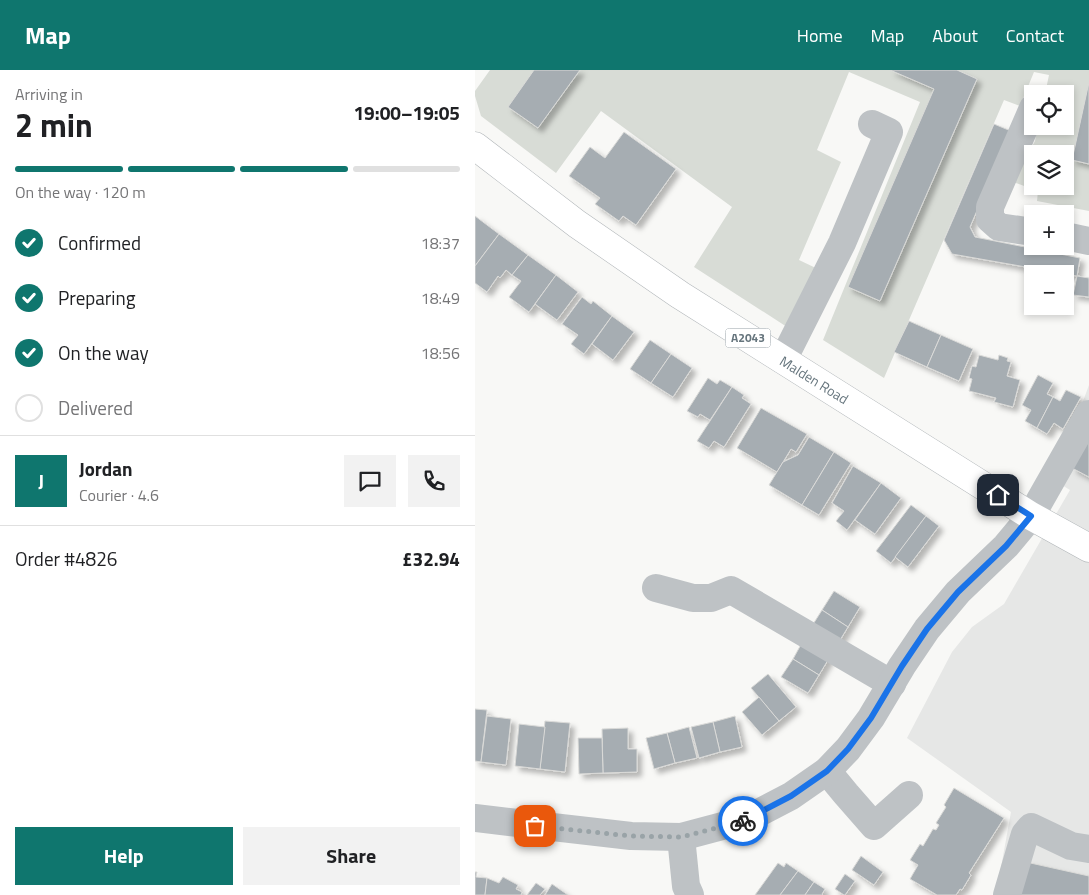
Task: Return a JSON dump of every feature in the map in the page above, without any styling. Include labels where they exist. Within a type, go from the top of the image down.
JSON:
[{"type":"main road","name":"Malden Road","points":[[475,146],[577,224],[680,295],[1031,516],[1089,548]]},
{"type":"street","points":[[783,360],[842,243],[889,132],[872,124]]},
{"type":"street","points":[[1024,129],[990,207],[990,219],[999,227],[1024,231]]},
{"type":"street","points":[[1074,238],[1089,241]]},
{"type":"street","points":[[475,818],[621,836],[681,837],[745,820],[791,796],[827,771],[848,749],[871,718],[927,629],[958,592],[1006,546],[1031,516],[1089,414]]},
{"type":"street","points":[[656,588],[693,598],[711,598],[731,590],[892,684]]},
{"type":"street","points":[[827,771],[874,826],[909,795]]},
{"type":"street","points":[[1007,895],[1025,834],[1031,827],[1071,846],[1089,849]]},
{"type":"street","points":[[681,837],[686,886],[690,895]]},
{"type":"shaded area","points":[[490,70],[1089,70],[1089,82],[1074,151],[1074,145],[1033,145],[1036,135],[1074,135],[1074,85],[1047,85],[1049,75],[1034,72],[1029,85],[1024,85],[1024,96],[1020,106],[1004,100],[884,378],[823,340],[920,102],[849,72],[817,150],[841,162],[799,260],[820,270],[787,327],[694,267],[732,207],[601,111],[556,173],[481,116],[475,91]]},
{"type":"shaded area","points":[[1074,160],[1089,164],[1089,211],[1074,208],[1074,205],[1058,205],[1037,201],[1038,195],[1074,195]]},
{"type":"shaded area","points":[[1024,162],[1024,186],[1013,182]]},
{"type":"shaded area","points":[[1089,385],[1089,895],[996,895],[1011,812],[907,738],[952,652],[972,627],[1004,604],[1070,490],[1044,474],[1079,412]]},
{"type":"building","points":[[534,70],[580,70],[538,128],[508,107]]},
{"type":"building","points":[[890,70],[957,70],[977,79],[880,301],[848,287],[934,89]]},
{"type":"building","points":[[1089,82],[1089,164],[1074,160],[1074,151]]},
{"type":"building","points":[[994,124],[1011,131],[970,227],[975,237],[1024,247],[1024,255],[1065,255],[1080,258],[1077,276],[1074,275],[1074,265],[1024,265],[1024,267],[952,254],[944,240]]},
{"type":"building","points":[[624,132],[676,169],[636,225],[623,216],[619,221],[595,204],[600,198],[569,176],[590,147],[605,158]]},
{"type":"building","points":[[475,216],[499,234],[475,266]]},
{"type":"building","points":[[499,234],[528,255],[512,275],[506,270],[500,278],[498,276],[487,292],[475,283],[475,266]]},
{"type":"building","points":[[528,255],[556,275],[529,312],[509,297],[521,281],[512,275]]},
{"type":"building","points":[[556,275],[578,292],[557,320],[535,304]]},
{"type":"building","points":[[1077,276],[1089,278],[1089,297],[1074,295]]},
{"type":"building","points":[[582,297],[591,304],[593,301],[612,316],[584,354],[571,344],[578,335],[562,324]]},
{"type":"building","points":[[612,316],[634,332],[613,360],[592,344]]},
{"type":"building","points":[[909,321],[941,335],[927,367],[894,352]]},
{"type":"building","points":[[941,335],[973,349],[959,381],[927,367]]},
{"type":"building","points":[[650,340],[671,354],[651,383],[630,369]]},
{"type":"building","points":[[671,354],[692,368],[673,397],[651,383]]},
{"type":"building","points":[[979,355],[998,360],[999,355],[1008,358],[1007,361],[1011,362],[1007,376],[1020,380],[1013,407],[994,402],[996,398],[969,391],[972,379],[969,378],[972,366],[976,367]]},
{"type":"building","points":[[1038,375],[1053,383],[1047,394],[1053,397],[1037,428],[1025,421],[1031,410],[1022,405]]},
{"type":"building","points":[[708,378],[717,384],[720,380],[732,387],[710,420],[700,414],[698,417],[687,411]]},
{"type":"building","points":[[732,387],[744,395],[742,398],[751,404],[724,447],[714,441],[709,448],[697,441]]},
{"type":"building","points":[[1066,390],[1081,397],[1063,429],[1054,423],[1047,434],[1037,428],[1053,397],[1060,401]]},
{"type":"building","points":[[761,408],[807,434],[796,452],[791,449],[777,472],[737,448]]},
{"type":"building","points":[[809,437],[834,452],[802,505],[769,485],[783,462],[798,455]]},
{"type":"building","points":[[1089,439],[1089,477],[1072,468]]},
{"type":"building","points":[[834,452],[851,463],[819,515],[802,505]]},
{"type":"building","points":[[853,466],[881,483],[847,530],[836,521],[844,511],[832,503]]},
{"type":"building","points":[[881,483],[901,498],[875,534],[855,520]]},
{"type":"building","points":[[911,505],[926,516],[891,563],[876,551]]},
{"type":"building","points":[[926,516],[939,526],[908,567],[895,557]]},
{"type":"building","points":[[834,591],[860,607],[848,627],[822,610]]},
{"type":"building","points":[[822,610],[848,627],[837,645],[810,629]]},
{"type":"building","points":[[804,639],[831,655],[819,675],[793,659]]},
{"type":"building","points":[[793,659],[819,675],[808,693],[781,677]]},
{"type":"building","points":[[768,674],[796,707],[779,721],[751,688]]},
{"type":"building","points":[[759,697],[779,721],[762,735],[742,712]]},
{"type":"building","points":[[475,709],[487,710],[481,762],[475,761]]},
{"type":"building","points":[[487,716],[511,719],[506,765],[481,762]]},
{"type":"building","points":[[735,716],[742,747],[720,752],[713,722]]},
{"type":"building","points":[[545,721],[570,723],[565,772],[540,769]]},
{"type":"building","points":[[713,722],[720,752],[699,758],[691,727]]},
{"type":"building","points":[[519,724],[545,727],[540,769],[515,766]]},
{"type":"building","points":[[689,727],[697,758],[675,763],[667,733]]},
{"type":"building","points":[[628,728],[628,749],[637,749],[637,772],[603,773],[602,729]]},
{"type":"building","points":[[667,733],[675,763],[654,769],[646,738]]},
{"type":"building","points":[[578,738],[602,738],[603,773],[579,774]]},
{"type":"building","points":[[954,788],[1004,818],[969,873],[971,875],[962,890],[960,889],[956,895],[937,895],[910,879],[918,865],[910,860],[920,844],[923,846],[933,829],[936,830],[939,825],[936,823],[946,807],[944,805]]},
{"type":"building","points":[[861,856],[883,872],[874,885],[852,870]]},
{"type":"building","points":[[1026,862],[1089,876],[1089,895],[1018,895]]},
{"type":"building","points":[[778,863],[784,867],[786,863],[798,871],[780,895],[755,895]]},
{"type":"building","points":[[798,871],[814,882],[805,895],[780,895]]},
{"type":"building","points":[[475,872],[477,872],[476,877],[487,878],[485,895],[475,895]]},
{"type":"building","points":[[845,874],[855,881],[844,895],[835,889]]},
{"type":"building","points":[[503,877],[518,885],[516,889],[522,892],[521,895],[485,895],[487,878],[499,883]]},
{"type":"building","points":[[814,882],[825,889],[823,895],[805,895]]},
{"type":"building","points":[[536,883],[545,889],[540,895],[527,895]]},
{"type":"building","points":[[552,884],[568,895],[545,895]]},
{"type":"way so far","points":[[535,826],[631,836],[681,837],[743,821]]},
{"type":"route","points":[[743,821],[791,796],[827,771],[848,749],[871,718],[927,629],[958,592],[1006,546],[1031,516],[998,495]]}]
